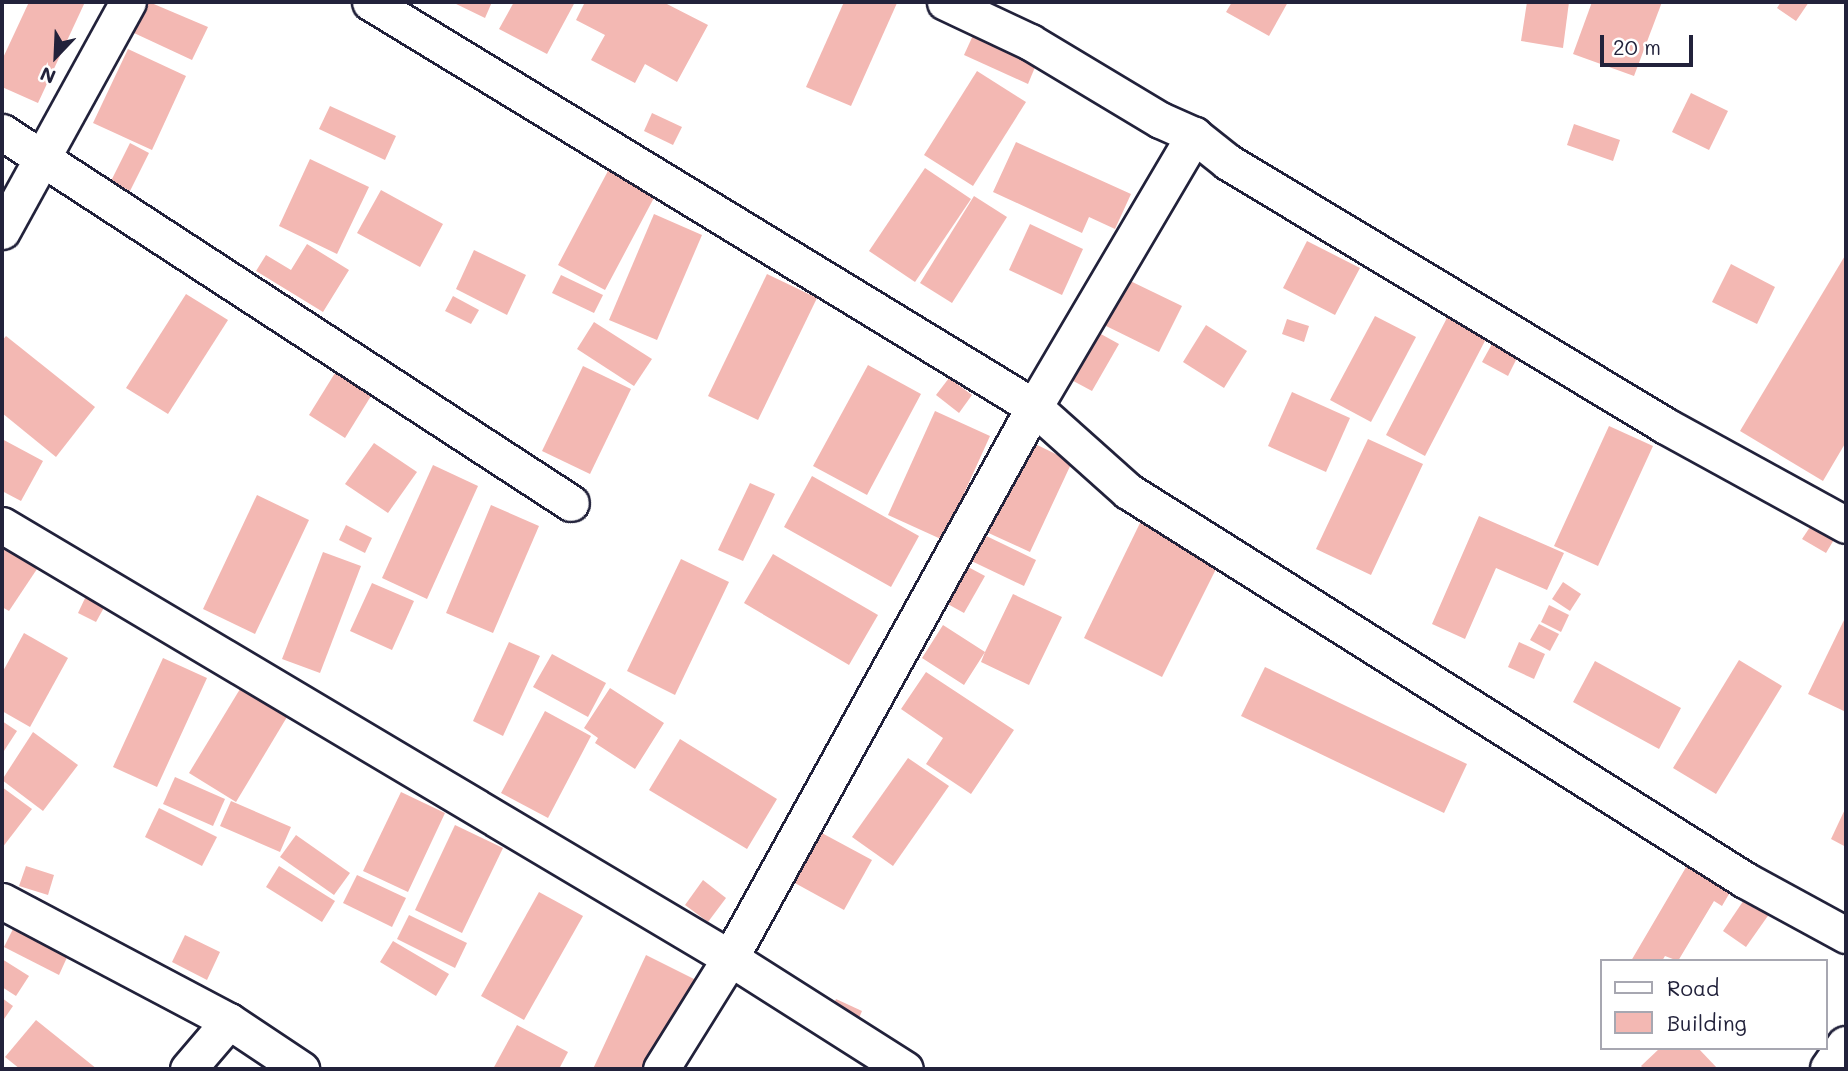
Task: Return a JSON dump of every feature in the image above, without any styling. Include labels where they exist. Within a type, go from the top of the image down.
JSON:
[{"type":"street","points":[[2,232],[128,2]]},
{"type":"street","points":[[370,2],[1034,407],[1129,491],[1745,880],[1846,935]]},
{"type":"street","points":[[945,2],[1030,42],[1160,120],[1194,135],[1227,162],[1666,426],[1846,525]]},
{"type":"street","points":[[2,132],[571,503]]},
{"type":"street","points":[[661,1069],[730,958],[1034,407],[1194,135]]},
{"type":"street","points":[[2,525],[730,958],[905,1069]]},
{"type":"street","points":[[2,901],[229,1021],[301,1069]]},
{"type":"street","points":[[188,1069],[229,1021]]},
{"type":"street","points":[[1830,1069],[1846,1046]]},
{"type":"building","points":[[29,2],[85,2],[38,103],[2,87],[2,60]]},
{"type":"building","points":[[149,2],[208,27],[192,60],[134,33]]},
{"type":"building","points":[[452,2],[492,2],[485,18]]},
{"type":"building","points":[[514,2],[575,2],[547,54],[499,29]]},
{"type":"building","points":[[585,2],[663,2],[708,25],[677,82],[645,64],[635,83],[591,60],[605,35],[576,20]]},
{"type":"building","points":[[844,2],[897,3],[851,106],[806,87]]},
{"type":"building","points":[[1232,2],[1288,2],[1269,36],[1226,12]]},
{"type":"building","points":[[1527,2],[1569,2],[1563,48],[1521,41]]},
{"type":"building","points":[[1592,2],[1662,2],[1634,76],[1573,54]]},
{"type":"building","points":[[1781,2],[1809,2],[1796,21],[1777,8]]},
{"type":"building","points":[[975,31],[1038,60],[1028,84],[964,55]]},
{"type":"building","points":[[128,49],[186,76],[152,150],[93,123]]},
{"type":"building","points":[[977,71],[1026,102],[973,186],[924,155]]},
{"type":"building","points":[[1691,93],[1728,111],[1709,150],[1672,132]]},
{"type":"building","points":[[330,106],[396,136],[385,160],[319,129]]},
{"type":"building","points":[[652,113],[682,127],[673,145],[644,131]]},
{"type":"building","points":[[1574,124],[1620,140],[1613,161],[1567,145]]},
{"type":"building","points":[[1016,142],[1131,194],[1115,229],[1089,217],[1082,233],[993,192]]},
{"type":"building","points":[[130,143],[149,153],[130,191],[111,181]]},
{"type":"building","points":[[310,159],[369,187],[337,254],[279,226]]},
{"type":"building","points":[[925,168],[971,199],[915,282],[869,251]]},
{"type":"building","points":[[609,169],[656,194],[605,290],[558,265]]},
{"type":"building","points":[[381,190],[443,224],[420,267],[357,233]]},
{"type":"building","points":[[974,196],[1007,217],[952,303],[920,283]]},
{"type":"building","points":[[654,214],[702,235],[657,340],[609,320]]},
{"type":"building","points":[[1030,224],[1083,249],[1062,295],[1009,270]]},
{"type":"building","points":[[1307,241],[1360,268],[1335,315],[1283,288]]},
{"type":"building","points":[[307,244],[349,270],[323,312],[256,271],[266,255],[291,270]]},
{"type":"building","points":[[474,250],[526,275],[507,315],[456,289]]},
{"type":"building","points":[[1846,254],[1846,442],[1823,481],[1740,431]]},
{"type":"building","points":[[1731,264],[1775,287],[1757,324],[1712,302]]},
{"type":"building","points":[[767,274],[817,298],[758,420],[708,396]]},
{"type":"building","points":[[561,275],[603,295],[594,313],[552,293]]},
{"type":"building","points":[[1122,277],[1182,306],[1159,352],[1100,323]]},
{"type":"building","points":[[186,294],[228,320],[168,414],[126,388]]},
{"type":"building","points":[[453,296],[479,310],[471,324],[445,311]]},
{"type":"building","points":[[1375,316],[1416,337],[1371,422],[1330,400]]},
{"type":"building","points":[[1448,316],[1487,337],[1425,456],[1386,435]]},
{"type":"building","points":[[1287,319],[1309,326],[1304,342],[1282,334]]},
{"type":"building","points":[[594,322],[652,359],[634,386],[577,349]]},
{"type":"building","points":[[1206,325],[1247,351],[1224,388],[1183,362]]},
{"type":"building","points":[[1090,328],[1119,344],[1092,391],[1064,376]]},
{"type":"building","points":[[6,336],[95,407],[56,457],[2,413],[2,341]]},
{"type":"building","points":[[1493,342],[1518,356],[1508,376],[1482,362]]},
{"type":"building","points":[[868,365],[921,394],[867,495],[813,466]]},
{"type":"building","points":[[583,366],[631,389],[590,474],[542,451]]},
{"type":"building","points":[[335,373],[371,396],[345,438],[309,415]]},
{"type":"building","points":[[949,378],[972,395],[959,413],[936,395]]},
{"type":"building","points":[[1292,392],[1350,418],[1326,472],[1268,446]]},
{"type":"building","points":[[935,411],[990,436],[943,540],[888,515]]},
{"type":"building","points":[[1609,426],[1653,446],[1598,566],[1554,546]]},
{"type":"building","points":[[2,439],[43,461],[21,501],[2,491]]},
{"type":"building","points":[[1025,439],[1072,462],[1030,552],[982,530]]},
{"type":"building","points":[[1368,439],[1423,464],[1371,575],[1316,549]]},
{"type":"building","points":[[374,443],[417,472],[388,513],[345,484]]},
{"type":"building","points":[[433,465],[478,486],[427,599],[382,578]]},
{"type":"building","points":[[812,476],[919,536],[891,587],[784,527]]},
{"type":"building","points":[[750,483],[775,494],[743,561],[718,550]]},
{"type":"building","points":[[257,495],[309,520],[255,634],[203,609]]},
{"type":"building","points":[[491,505],[539,526],[493,633],[446,613]]},
{"type":"building","points":[[1479,516],[1564,553],[1547,590],[1496,568],[1465,639],[1432,624]]},
{"type":"building","points":[[1140,523],[1219,563],[1162,677],[1084,638]]},
{"type":"building","points":[[1812,524],[1835,538],[1826,553],[1802,539]]},
{"type":"building","points":[[346,525],[372,538],[365,553],[339,540]]},
{"type":"building","points":[[974,530],[1036,560],[1024,586],[961,556]]},
{"type":"building","points":[[2,542],[39,566],[9,611],[2,607]]},
{"type":"building","points":[[323,552],[361,566],[320,673],[282,659]]},
{"type":"building","points":[[773,554],[878,615],[849,665],[744,603]]},
{"type":"building","points":[[681,559],[729,582],[675,695],[627,671]]},
{"type":"building","points":[[955,560],[985,576],[964,613],[935,597]]},
{"type":"building","points":[[1563,582],[1581,594],[1570,611],[1552,599]]},
{"type":"building","points":[[372,583],[414,601],[392,650],[350,631]]},
{"type":"building","points":[[87,594],[106,604],[96,622],[78,613]]},
{"type":"building","points":[[1013,594],[1062,617],[1029,685],[981,662]]},
{"type":"building","points":[[1549,605],[1569,615],[1561,632],[1541,622]]},
{"type":"building","points":[[1846,616],[1846,712],[1808,694]]},
{"type":"building","points":[[1539,624],[1559,634],[1550,651],[1530,640]]},
{"type":"building","points":[[943,625],[985,652],[964,685],[922,658]]},
{"type":"building","points":[[24,633],[68,658],[30,727],[2,711],[2,673]]},
{"type":"building","points":[[509,642],[540,656],[503,736],[473,721]]},
{"type":"building","points":[[1519,642],[1545,654],[1534,679],[1508,667]]},
{"type":"building","points":[[552,654],[606,683],[588,717],[533,687]]},
{"type":"building","points":[[163,658],[207,678],[157,787],[113,767]]},
{"type":"building","points":[[1739,660],[1782,686],[1716,794],[1673,768]]},
{"type":"building","points":[[1595,661],[1681,708],[1659,749],[1573,702]]},
{"type":"building","points":[[1265,667],[1467,764],[1444,813],[1241,716]]},
{"type":"building","points":[[926,672],[1014,730],[971,794],[926,764],[943,738],[901,709]]},
{"type":"building","points":[[610,688],[664,723],[635,769],[595,743],[598,738],[584,728]]},
{"type":"building","points":[[240,689],[287,717],[236,802],[189,773]]},
{"type":"building","points":[[545,711],[591,736],[548,818],[501,793]]},
{"type":"building","points":[[2,721],[17,731],[2,754]]},
{"type":"building","points":[[33,732],[78,765],[43,811],[2,780]]},
{"type":"building","points":[[680,739],[777,799],[747,849],[649,790]]},
{"type":"building","points":[[908,758],[949,786],[893,866],[852,837]]},
{"type":"building","points":[[175,777],[225,799],[213,826],[163,804]]},
{"type":"building","points":[[2,787],[32,809],[2,848]]},
{"type":"building","points":[[401,792],[445,813],[408,892],[363,871]]},
{"type":"building","points":[[231,801],[291,827],[280,852],[220,826]]},
{"type":"building","points":[[1846,807],[1846,847],[1831,839]]},
{"type":"building","points":[[159,808],[217,837],[202,866],[145,837]]},
{"type":"building","points":[[455,825],[503,848],[462,933],[415,910]]},
{"type":"building","points":[[820,832],[872,860],[844,910],[793,882]]},
{"type":"building","points":[[296,835],[350,873],[334,895],[280,857]]},
{"type":"building","points":[[1692,857],[1736,882],[1722,906],[1714,901],[1679,959],[1665,956],[1663,959],[1632,959]]},
{"type":"building","points":[[26,866],[54,875],[48,895],[19,886]]},
{"type":"building","points":[[279,866],[335,901],[322,922],[266,887]]},
{"type":"building","points":[[357,875],[406,898],[392,927],[343,903]]},
{"type":"building","points":[[703,880],[726,898],[708,922],[685,905]]},
{"type":"building","points":[[539,892],[583,916],[524,1020],[481,996]]},
{"type":"building","points":[[1748,894],[1772,910],[1746,947],[1723,931]]},
{"type":"building","points":[[409,915],[467,943],[455,968],[397,939]]},
{"type":"building","points":[[15,925],[69,953],[59,975],[4,947]]},
{"type":"building","points":[[185,935],[220,952],[207,980],[172,962]]},
{"type":"building","points":[[393,941],[449,974],[436,996],[380,962]]},
{"type":"building","points":[[646,955],[698,981],[655,1069],[593,1069]]},
{"type":"building","points":[[2,959],[29,976],[16,996],[2,987]]},
{"type":"building","points":[[2,998],[13,1006],[2,1022]]},
{"type":"building","points":[[836,999],[862,1011],[856,1025],[830,1012]]},
{"type":"building","points":[[36,1020],[97,1069],[20,1069],[5,1057]]},
{"type":"building","points":[[517,1025],[568,1052],[559,1069],[493,1069]]},
{"type":"building","points":[[1658,1050],[1700,1050],[1718,1069],[1644,1069],[1641,1066]]}]
